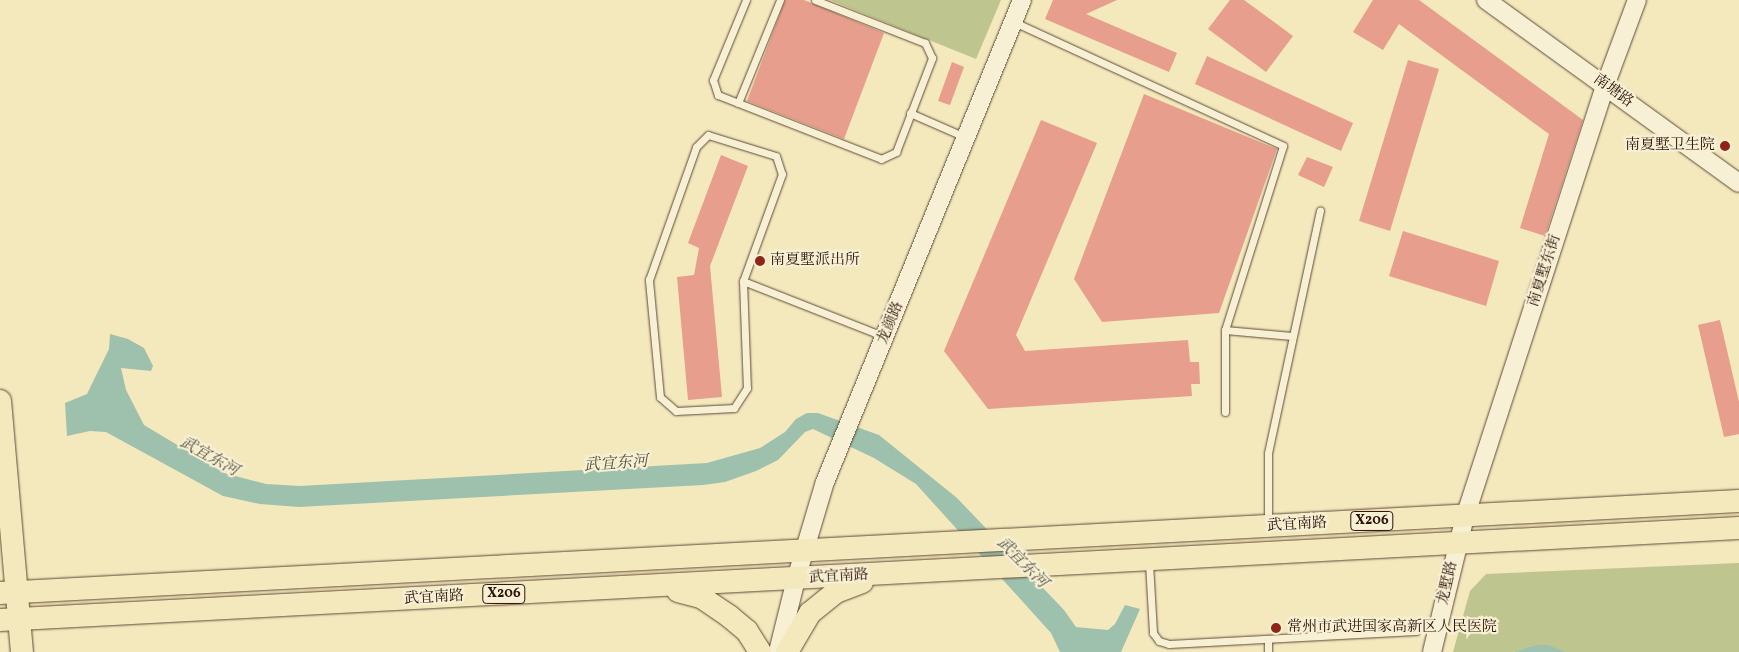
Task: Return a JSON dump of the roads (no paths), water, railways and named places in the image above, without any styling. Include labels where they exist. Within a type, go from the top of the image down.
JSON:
[{"type":"main road","points":[[0,401],[10,619],[22,652]]},
{"type":"main road","name":"武宜南路","points":[[9,592],[803,552],[1739,501]]},
{"type":"main road","name":"武宜南路","points":[[10,619],[796,580],[1149,559],[1739,528]]},
{"type":"main road","points":[[787,652],[810,613],[836,592],[880,575]]},
{"type":"main road","points":[[660,586],[701,597],[747,631],[760,652]]},
{"type":"street","name":"龙颜路","points":[[778,652],[803,552],[835,458],[968,138],[1022,0]]},
{"type":"street","name":"南塘路","points":[[1486,0],[1739,183]]},
{"type":"street","name":"南夏墅东街","points":[[1457,543],[1605,86],[1637,0]]},
{"type":"street","name":"龙墅路","points":[[1432,652],[1457,543]]},
{"type":"lane","points":[[746,0],[713,80],[718,95],[881,159],[896,152],[932,58],[925,43],[815,0]]},
{"type":"lane","points":[[738,103],[780,0]]},
{"type":"lane","points":[[1013,22],[1283,146],[1225,330],[1225,412]]},
{"type":"lane","points":[[910,113],[968,138]]},
{"type":"lane","points":[[708,135],[776,156],[782,174],[743,281],[747,388],[734,408],[676,411],[660,397],[649,280],[696,147],[708,135]]},
{"type":"lane","points":[[1268,527],[1268,453],[1320,211]]},
{"type":"lane","points":[[743,281],[885,337]]},
{"type":"lane","points":[[1225,330],[1292,336]]},
{"type":"lane","points":[[1149,559],[1153,633],[1158,641],[1169,644],[1416,631]]},
{"type":"lane","points":[[1268,640],[1268,652]]},
{"type":"place","name":"南夏墅卫生院","points":[[1725,146]]},
{"type":"place","name":"南夏墅派出所","points":[[760,261]]},
{"type":"place","name":"常州市武进国家高新区人民医院","points":[[1276,628]]},
{"type":"water label","name":"武宜东河","points":[[209,457]]},
{"type":"water label","name":"武宜东河","points":[[616,464]]},
{"type":"water label","name":"武宜东河","points":[[1022,563]]}]
